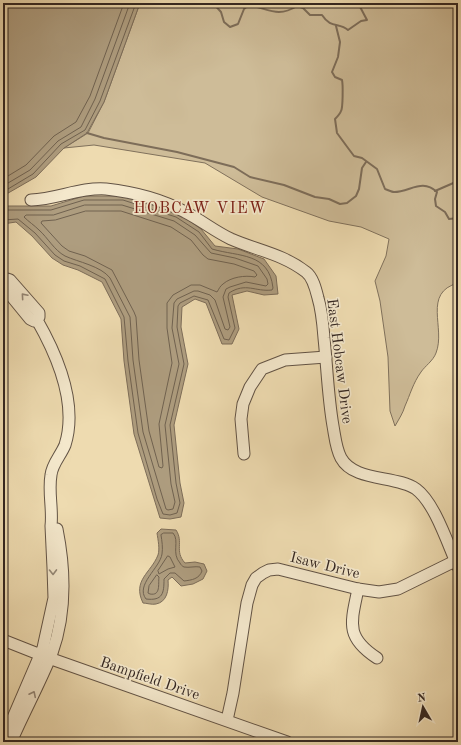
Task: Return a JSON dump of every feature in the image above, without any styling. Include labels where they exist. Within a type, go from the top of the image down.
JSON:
[{"type":"street","name":"East Hobcaw Drive","points":[[31,200],[96,188],[134,193],[185,212],[217,233],[283,258],[308,273],[319,299],[326,357],[330,410],[336,444],[341,458],[349,467],[366,475],[412,487],[423,495],[428,501],[436,517],[457,564]]},
{"type":"street","points":[[3,281],[6,279],[10,280],[39,313],[37,320],[61,370],[67,400],[68,424],[65,445],[51,474],[50,495],[54,598],[43,648],[45,657],[11,742]]},
{"type":"street","points":[[3,286],[30,319],[34,321],[37,320]]},
{"type":"street","points":[[244,454],[241,419],[243,404],[250,387],[262,369],[285,360],[326,357]]},
{"type":"street","name":"Isaw Drive","points":[[227,720],[233,693],[247,603],[252,585],[256,578],[263,573],[269,570],[278,569],[358,589],[379,592],[393,590],[457,564]]},
{"type":"street","points":[[358,589],[352,629],[359,643],[366,651],[378,658]]},
{"type":"street","name":"Bampfield Drive","points":[[3,640],[45,657],[287,742]]},
{"type":"street","points":[[3,741],[45,657]]},
{"type":"shaded area","points":[[140,3],[458,3],[458,283],[447,288],[441,295],[437,312],[439,333],[436,353],[416,380],[395,426],[390,411],[388,357],[380,301],[375,281],[386,256],[389,239],[361,227],[329,221],[262,197],[205,163],[94,145],[64,148],[88,133],[104,102]]},
{"type":"water","points":[[3,3],[140,3],[104,102],[87,133],[64,148],[36,177],[3,196]]},
{"type":"water","points":[[84,196],[124,196],[178,213],[201,229],[215,246],[238,249],[264,259],[276,276],[278,294],[264,295],[247,291],[232,295],[239,329],[232,344],[222,344],[206,303],[195,299],[182,307],[181,327],[188,364],[174,425],[180,483],[184,503],[181,517],[170,519],[160,518],[134,434],[124,361],[121,319],[102,282],[78,270],[63,265],[52,258],[32,236],[16,222],[3,224],[3,206],[51,206]]},
{"type":"water","points":[[161,529],[176,530],[179,539],[180,554],[185,563],[195,562],[204,564],[207,571],[203,579],[193,584],[181,586],[172,577],[168,580],[168,591],[163,601],[154,604],[143,603],[140,595],[141,582],[159,553],[157,533]]},
{"type":"waterway","points":[[213,3],[221,12],[224,22],[230,27],[238,24],[244,9],[249,5],[273,12],[290,10],[297,6],[303,8],[310,15],[322,15],[332,24],[341,26],[348,30],[361,21],[367,20],[358,3]]},
{"type":"waterway","points":[[336,26],[340,42],[338,57],[332,72],[335,77],[342,80],[343,91],[342,109],[335,119],[337,133],[354,156],[362,158],[377,169],[385,189],[394,192],[421,186],[432,188],[437,192],[435,199],[436,206],[445,212],[449,219],[458,218]]},
{"type":"waterway","points":[[87,133],[104,138],[177,152],[234,167],[250,177],[284,185],[315,197],[329,199],[340,204],[347,203],[356,196],[359,189],[362,168],[366,162]]},
{"type":"waterway","points":[[435,191],[458,181]]},
{"type":"district","name":"HOBCAW VIEW","points":[[200,207]]}]
